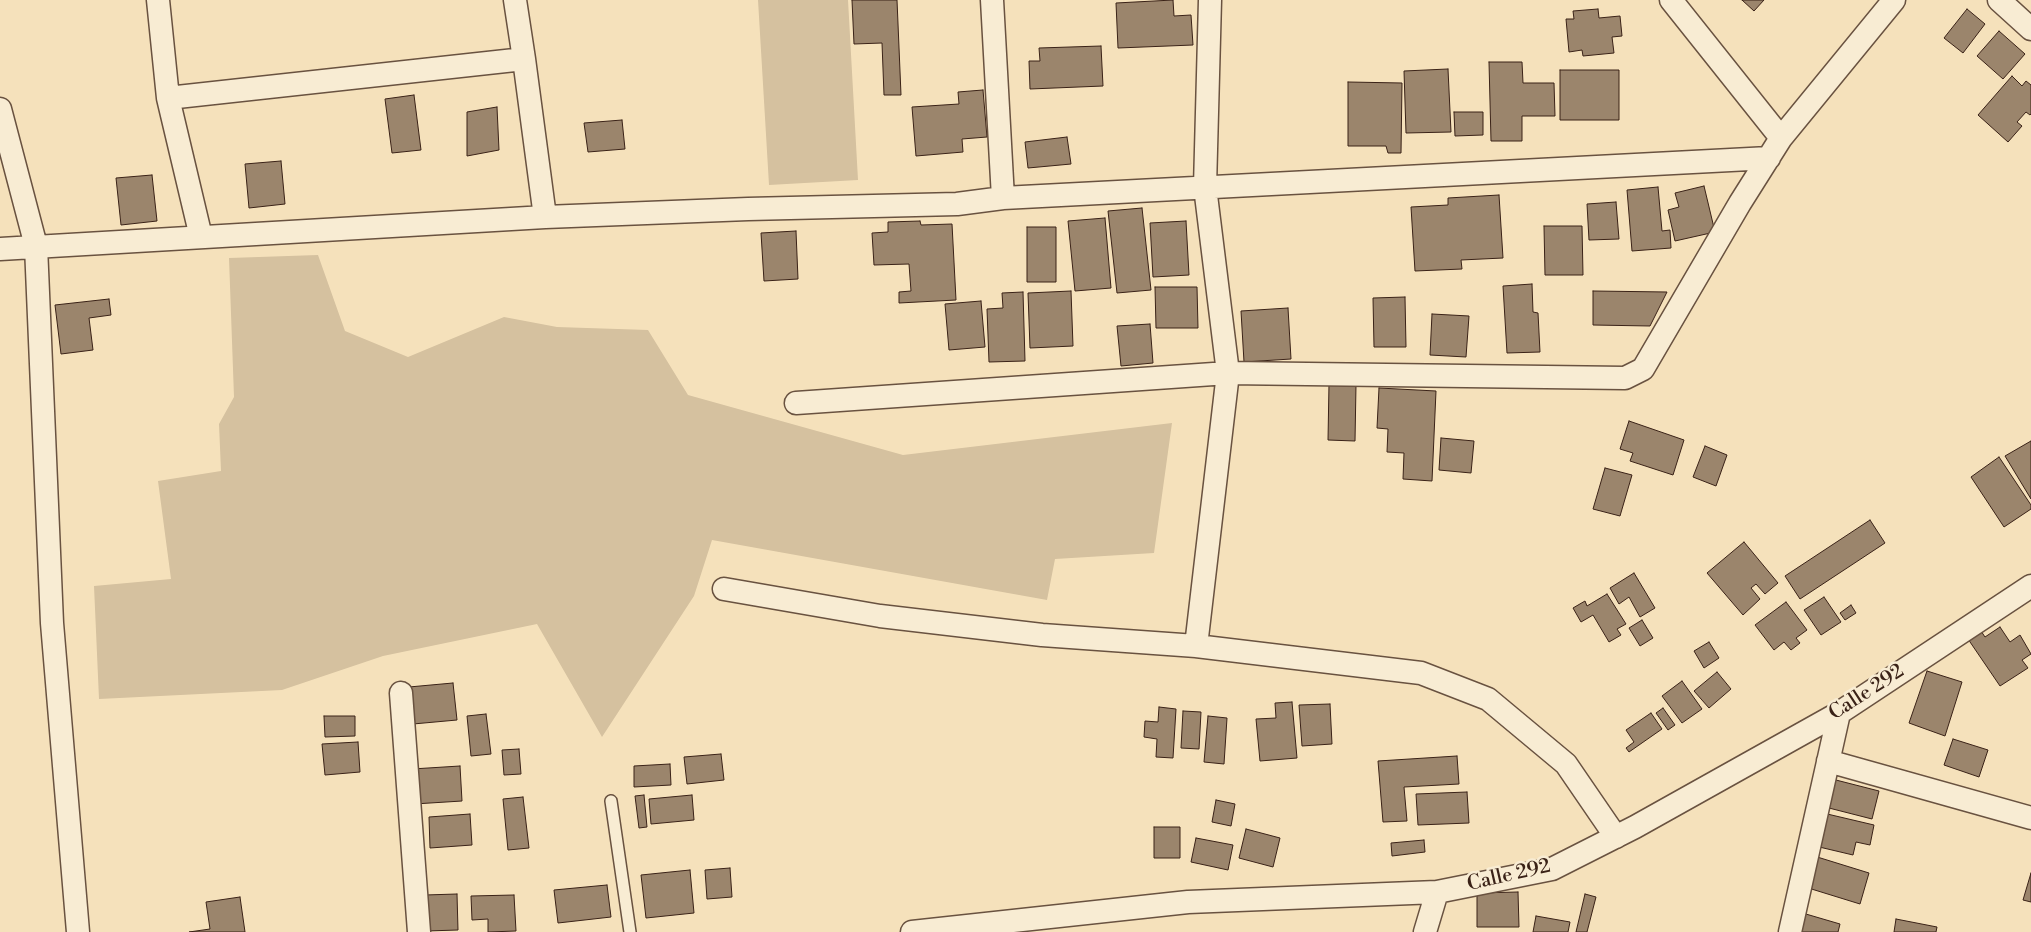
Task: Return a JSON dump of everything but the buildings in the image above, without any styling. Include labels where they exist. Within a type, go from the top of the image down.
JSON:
[{"type":"street","points":[[158,0],[168,98],[201,237]]},
{"type":"street","points":[[515,0],[545,217]]},
{"type":"street","points":[[992,0],[1003,198]]},
{"type":"street","points":[[1196,646],[1228,374],[1205,187],[1210,0]]},
{"type":"street","points":[[1671,0],[1781,138]]},
{"type":"street","points":[[796,403],[1228,374],[1625,378],[1643,369],[1781,138],[1894,0]]},
{"type":"street","points":[[2000,0],[2031,29]]},
{"type":"street","points":[[168,98],[524,59]]},
{"type":"street","points":[[0,109],[36,246],[52,623],[78,932]]},
{"type":"street","points":[[0,249],[545,217],[748,209],[956,204],[1003,198],[1769,158]]},
{"type":"street","name":"Calle 292","points":[[912,932],[1188,902],[1437,892],[1552,869],[1616,837],[1839,713],[2031,586]]},
{"type":"street","points":[[724,589],[908,620],[1042,635],[1196,646],[1421,673],[1488,699],[1566,764],[1616,837]]},
{"type":"street","points":[[400,694],[419,932]]},
{"type":"street","points":[[1790,932],[1839,713]]},
{"type":"street","points":[[1828,761],[2031,818]]},
{"type":"street","points":[[1425,932],[1437,892]]},
{"type":"lane","points":[[611,801],[630,932]]},
{"type":"shaded area","points":[[758,0],[848,0],[858,180],[769,185]]},
{"type":"shaded area","points":[[318,255],[345,331],[408,357],[504,317],[557,327],[648,330],[688,395],[903,455],[1172,423],[1154,553],[1055,559],[1047,600],[712,540],[694,596],[602,737],[537,624],[383,656],[282,690],[99,699],[94,586],[171,579],[158,481],[221,471],[219,424],[234,397],[229,258]]}]
